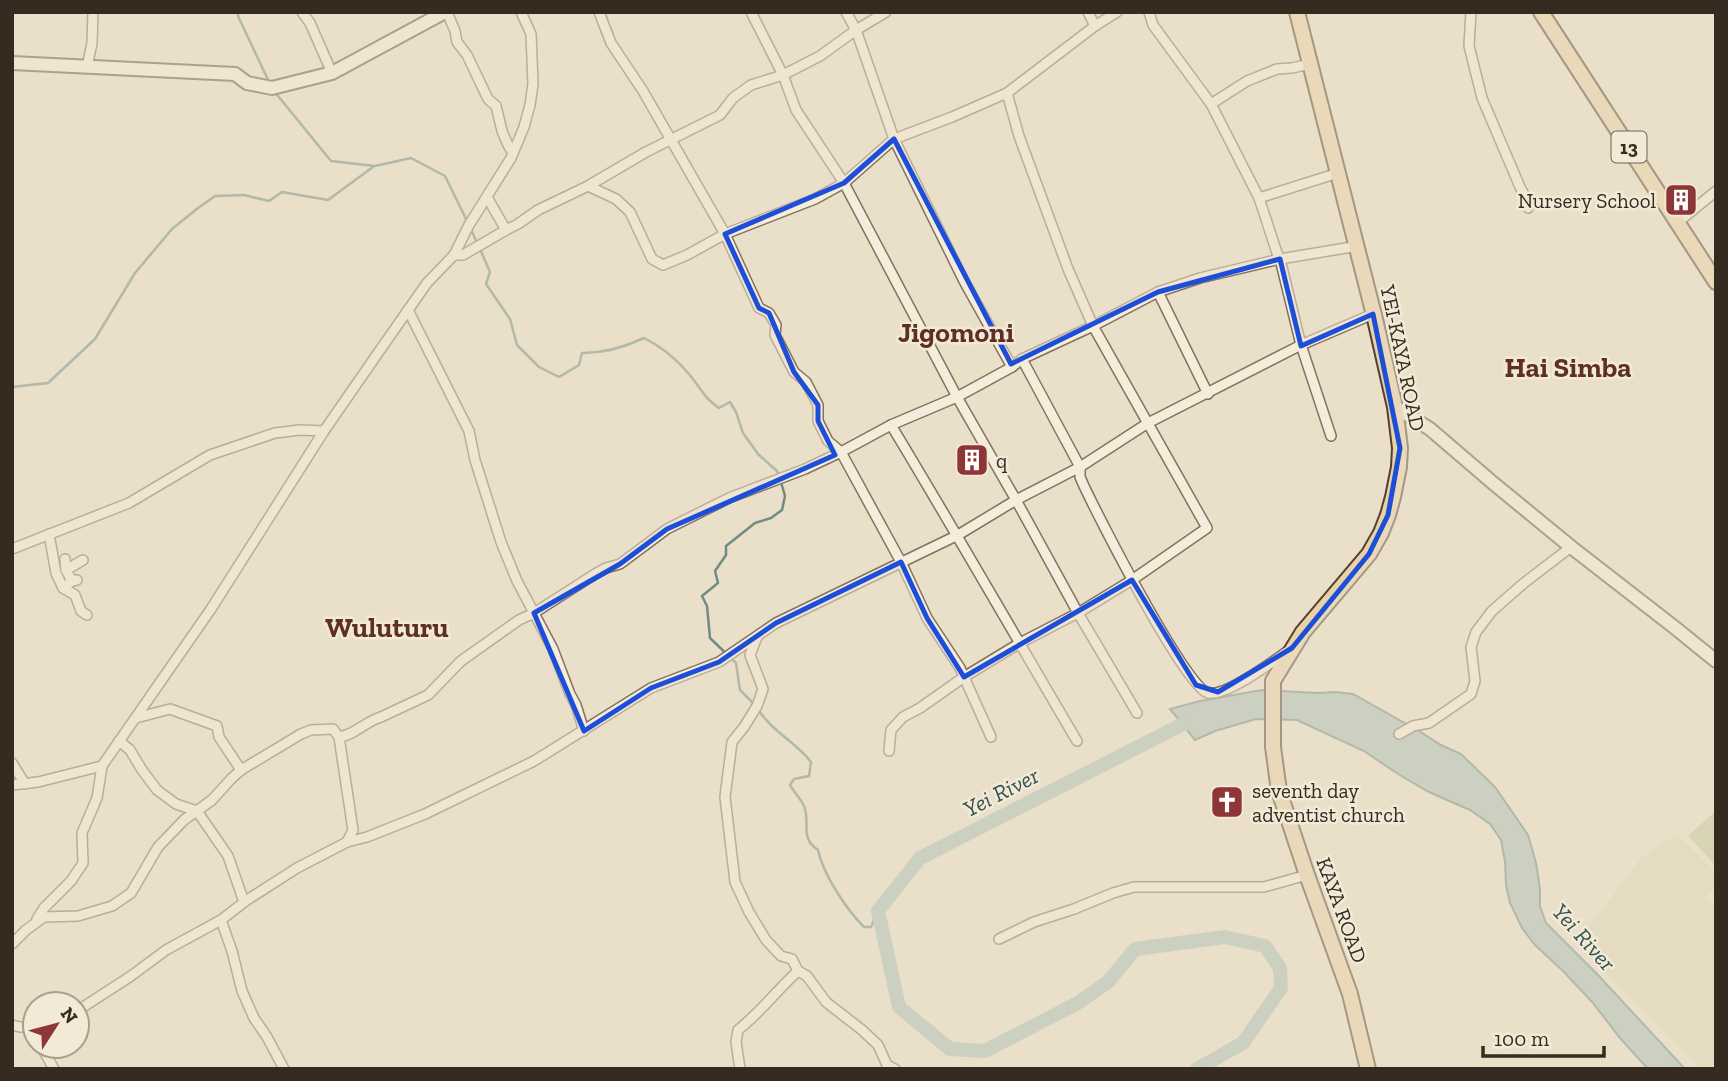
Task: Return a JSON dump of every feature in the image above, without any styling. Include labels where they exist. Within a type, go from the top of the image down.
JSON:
[{"type":"main road","name":"YEI-KAYA ROAD","points":[[1273,681],[1303,632],[1369,554],[1388,515],[1399,467],[1400,448],[1395,407],[1358,246],[1297,12]]},
{"type":"main road","name":"13","points":[[1541,12],[1716,282]]},
{"type":"main road","name":"KAYA ROAD","points":[[1273,681],[1272,734],[1279,791],[1350,994],[1368,1069]]},
{"type":"street","points":[[87,66],[92,43],[93,12]]},
{"type":"street","points":[[302,12],[310,23],[332,73]]},
{"type":"street","points":[[12,63],[235,74],[247,83],[272,89],[332,73],[446,12],[457,42],[467,54],[488,99],[496,106],[502,131],[513,153]]},
{"type":"street","points":[[37,922],[44,908],[71,881],[83,863],[82,834],[97,798],[102,766],[211,609],[324,431],[427,283],[454,255],[513,153],[524,127],[533,83],[531,34],[521,12]]},
{"type":"street","points":[[599,12],[611,43],[643,91],[725,234],[759,307],[769,313],[776,325],[775,335],[794,372],[806,382],[818,405],[818,421],[828,441],[841,452],[901,562],[927,618],[952,654],[991,737]]},
{"type":"street","points":[[751,12],[783,75],[796,110],[844,183],[957,397],[1137,713]]},
{"type":"street","points":[[846,12],[856,30],[894,139],[964,281],[1012,367]]},
{"type":"street","points":[[454,255],[463,255],[538,210],[589,186],[646,152],[720,114],[733,98],[751,85],[783,75],[820,56],[886,12]]},
{"type":"street","points":[[1088,12],[1095,26]]},
{"type":"street","points":[[589,186],[616,199],[630,212],[652,259],[663,265],[687,256],[725,234],[815,199],[844,183],[894,139],[1007,93],[1117,12]]},
{"type":"street","points":[[1149,12],[1153,25],[1211,104],[1259,198],[1280,259],[1301,345],[1331,436]]},
{"type":"street","points":[[1471,12],[1469,46],[1482,97],[1529,204],[1528,208]]},
{"type":"street","points":[[1211,104],[1247,81],[1277,69],[1310,64]]},
{"type":"street","points":[[888,751],[891,730],[903,717],[1020,643],[1078,613],[1132,580],[1208,528],[1093,326],[1068,269],[1019,136],[1007,93]]},
{"type":"street","points":[[1259,198],[1338,173]]},
{"type":"street","points":[[1677,223],[1716,191]]},
{"type":"street","points":[[487,197],[506,230]]},
{"type":"street","points":[[339,737],[428,695],[461,660],[519,620],[595,574],[620,564],[667,529],[729,498],[785,477],[841,452],[891,425],[957,397],[1022,359],[1158,292],[1200,278],[1280,259],[1358,246]]},
{"type":"street","points":[[1158,292],[1208,394]]},
{"type":"street","points":[[408,310],[469,431],[475,460],[501,542],[517,581],[553,649],[584,731]]},
{"type":"street","points":[[91,1002],[166,950],[221,920],[297,868],[347,842],[425,814],[534,761],[651,688],[724,659],[776,623],[958,535],[1016,500],[1080,467],[1148,423],[1301,345],[1373,314]]},
{"type":"street","points":[[1022,359],[1080,467],[1084,486],[1132,580],[1196,685],[1209,693],[1219,692],[1246,680],[1292,648]]},
{"type":"street","points":[[1395,407],[1430,429],[1571,547],[1716,661]]},
{"type":"street","points":[[891,425],[1077,741]]},
{"type":"street","points":[[12,549],[129,503],[210,455],[275,433],[324,431]]},
{"type":"street","points":[[49,534],[56,573],[63,588],[75,595],[81,611],[87,615]]},
{"type":"street","points":[[1399,734],[1413,726],[1429,723],[1471,694],[1475,681],[1471,647],[1476,632],[1492,611],[1571,547]]},
{"type":"street","points":[[63,588],[74,580],[66,570],[65,559]]},
{"type":"street","points":[[66,570],[83,560]]},
{"type":"street","points":[[757,636],[750,655],[763,689],[757,706],[732,742],[725,797],[735,882],[766,940],[781,956],[792,959],[798,971],[807,976],[826,1002],[878,1045],[887,1065],[895,1069]]},
{"type":"street","points":[[136,718],[170,709],[217,726],[219,737],[241,770]]},
{"type":"street","points":[[12,944],[48,915],[78,916],[112,906],[131,893],[158,847],[184,820],[212,800],[241,770],[311,730],[333,729],[339,737],[354,830],[347,842]]},
{"type":"street","points":[[119,741],[130,750],[157,790],[176,804],[197,811],[228,856],[244,902]]},
{"type":"street","points":[[12,763],[25,784]]},
{"type":"street","points":[[12,785],[37,782],[102,766]]},
{"type":"street","points":[[999,939],[1034,922],[1134,887],[1264,887],[1307,875]]},
{"type":"street","points":[[221,920],[242,991],[254,1018],[284,1069]]},
{"type":"street","points":[[740,1069],[736,1042],[738,1030],[798,971]]},
{"type":"highlighted area","points":[[894,139],[1011,364],[1158,292],[1280,259],[1301,346],[1373,314],[1400,448],[1388,515],[1369,554],[1292,648],[1218,692],[1196,685],[1132,580],[964,677],[927,618],[901,562],[776,623],[719,662],[651,688],[584,731],[534,613],[620,564],[667,529],[835,455],[818,421],[818,405],[794,372],[769,313],[759,308],[725,234],[844,183]]},
{"type":"shaded area","points":[[1677,834],[1716,872],[1716,890],[1704,897],[1716,906],[1716,1069],[1701,1069],[1576,944],[1642,857]]},
{"type":"green space","points":[[1716,811],[1716,866],[1688,836]]},
{"type":"water","points":[[1262,690],[1353,694],[1461,754],[1495,787],[1528,835],[1536,863],[1540,906],[1546,923],[1685,1069],[1648,1069],[1593,1003],[1535,945],[1522,928],[1510,903],[1501,840],[1490,824],[1470,810],[1429,792],[1364,751],[1297,720],[1256,719],[1195,740],[1170,709]]},
{"type":"waterway","points":[[238,12],[269,82]]},
{"type":"waterway","points":[[274,91],[331,161],[375,166],[411,158],[445,176],[467,221]]},
{"type":"waterway","points":[[12,387],[48,383],[95,339],[135,273],[172,229],[215,196],[244,195],[269,201],[282,192],[328,200],[373,167]]},
{"type":"waterway","points":[[470,227],[477,243]]},
{"type":"waterway","points":[[480,249],[490,272],[486,284],[510,319],[517,345],[539,367],[559,377],[579,365],[582,353],[613,349],[644,338],[663,349],[719,408],[730,402],[743,433],[779,476]]},
{"type":"waterway","points":[[754,704],[740,690],[736,663],[710,638],[707,606],[702,596],[718,583],[715,571],[726,555],[726,546],[755,523],[771,518],[782,510],[785,496],[781,482]]},
{"type":"waterway","points":[[758,709],[763,717],[811,762],[809,776],[794,779],[790,785],[805,810],[808,840],[818,850],[836,891],[864,927],[871,927],[878,911]]},
{"type":"waterway","name":"Yei River","points":[[1197,1069],[1243,1043],[1281,988],[1280,968],[1265,946],[1225,937],[1135,949],[1108,982],[1076,1004],[985,1051],[950,1049],[899,1007],[878,911],[920,858],[1193,719],[1199,719]]},
{"type":"place","name":"Nursery School","points":[[1681,200]]},
{"type":"place","name":"q","points":[[972,460]]},
{"type":"place","name":"seventh day adventist church","points":[[1227,802]]},
{"type":"district","name":"Jigomoni","points":[[956,332]]},
{"type":"district","name":"Hai Simba","points":[[1568,367]]},
{"type":"district","name":"Wuluturu","points":[[387,627]]}]
